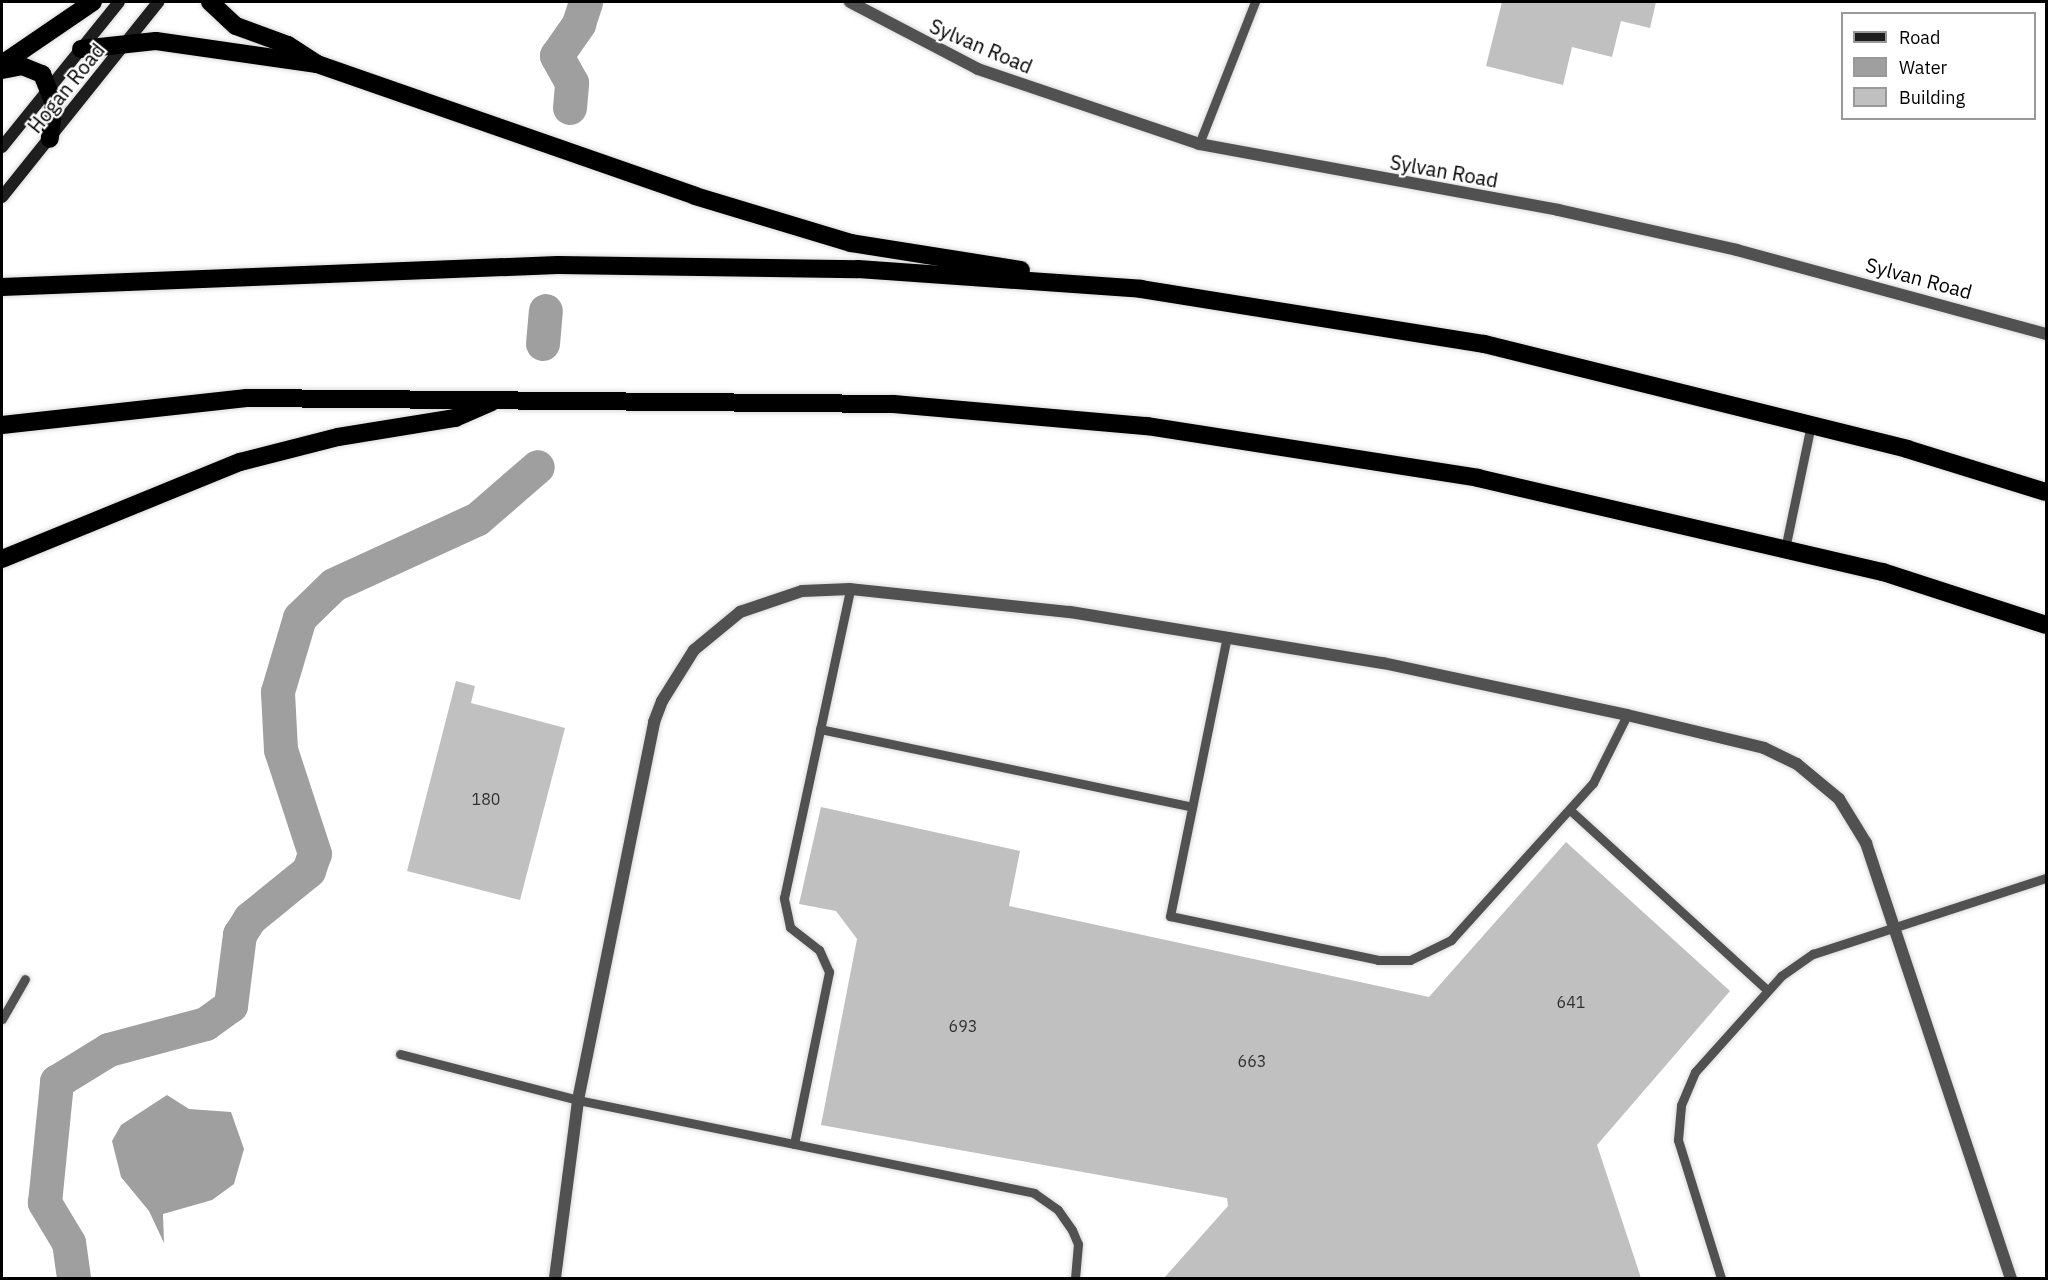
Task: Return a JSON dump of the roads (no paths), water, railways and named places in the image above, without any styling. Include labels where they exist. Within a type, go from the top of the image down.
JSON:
[{"type":"highway","points":[[2,64],[93,2]]},
{"type":"highway","points":[[210,2],[236,26],[288,45],[317,64],[672,188],[850,243],[1484,344],[1811,425],[2046,492]]},
{"type":"highway","points":[[81,49],[127,44],[188,44],[279,62],[317,64]]},
{"type":"highway","points":[[2,70],[32,68],[50,87],[54,104],[50,139]]},
{"type":"highway","points":[[2,288],[558,265],[858,270],[1141,289]]},
{"type":"highway","points":[[2,425],[247,398],[500,398],[894,404],[1147,426],[1478,478],[1883,572],[2046,625]]},
{"type":"highway","points":[[2,559],[240,462],[338,437],[454,418],[500,398]]},
{"type":"main road","name":"Hogan Road","points":[[2,147],[119,2]]},
{"type":"main road","name":"Hogan Road","points":[[2,196],[127,44],[158,2]]},
{"type":"street","name":"Sylvan Road","points":[[850,2],[978,69],[1199,144],[1558,210],[1715,245],[2046,334]]},
{"type":"street","points":[[555,1278],[578,1100],[654,722],[675,675],[694,650],[740,612],[802,591],[850,590],[1070,612],[1227,636],[1627,715],[1764,748],[1816,777],[1854,821],[1895,924],[2011,1278]]},
{"type":"lane","points":[[1199,144],[1255,2]]},
{"type":"lane","points":[[1785,549],[1811,425]]},
{"type":"lane","points":[[794,1144],[829,972],[819,950],[790,927],[784,898],[850,590]]},
{"type":"lane","points":[[1227,636],[1170,916],[1393,961],[1410,960],[1451,939],[1593,783],[1627,715]]},
{"type":"lane","points":[[820,729],[1192,807]]},
{"type":"lane","points":[[1570,810],[1767,990]]},
{"type":"lane","points":[[1721,1278],[1682,1156],[1680,1112],[1695,1072],[1767,990],[1813,954],[1895,924],[2046,878]]},
{"type":"lane","points":[[2,1019],[25,979]]},
{"type":"lane","points":[[400,1054],[578,1100],[1034,1193],[1058,1210],[1072,1230],[1078,1244],[1075,1278]]},
{"type":"water","points":[[167,1095],[189,1109],[231,1112],[244,1149],[234,1184],[212,1200],[163,1214],[164,1243],[149,1211],[121,1177],[112,1141],[121,1125]]},
{"type":"waterway","points":[[570,108],[572,83],[557,56],[579,24],[586,2]]},
{"type":"waterway","points":[[543,344],[546,311]]},
{"type":"waterway","points":[[74,1278],[69,1243],[45,1203],[57,1082],[109,1050],[206,1024],[231,1006],[240,935],[250,919],[309,871],[315,854],[281,750],[278,692],[300,618],[334,585],[478,519],[538,467]]}]
